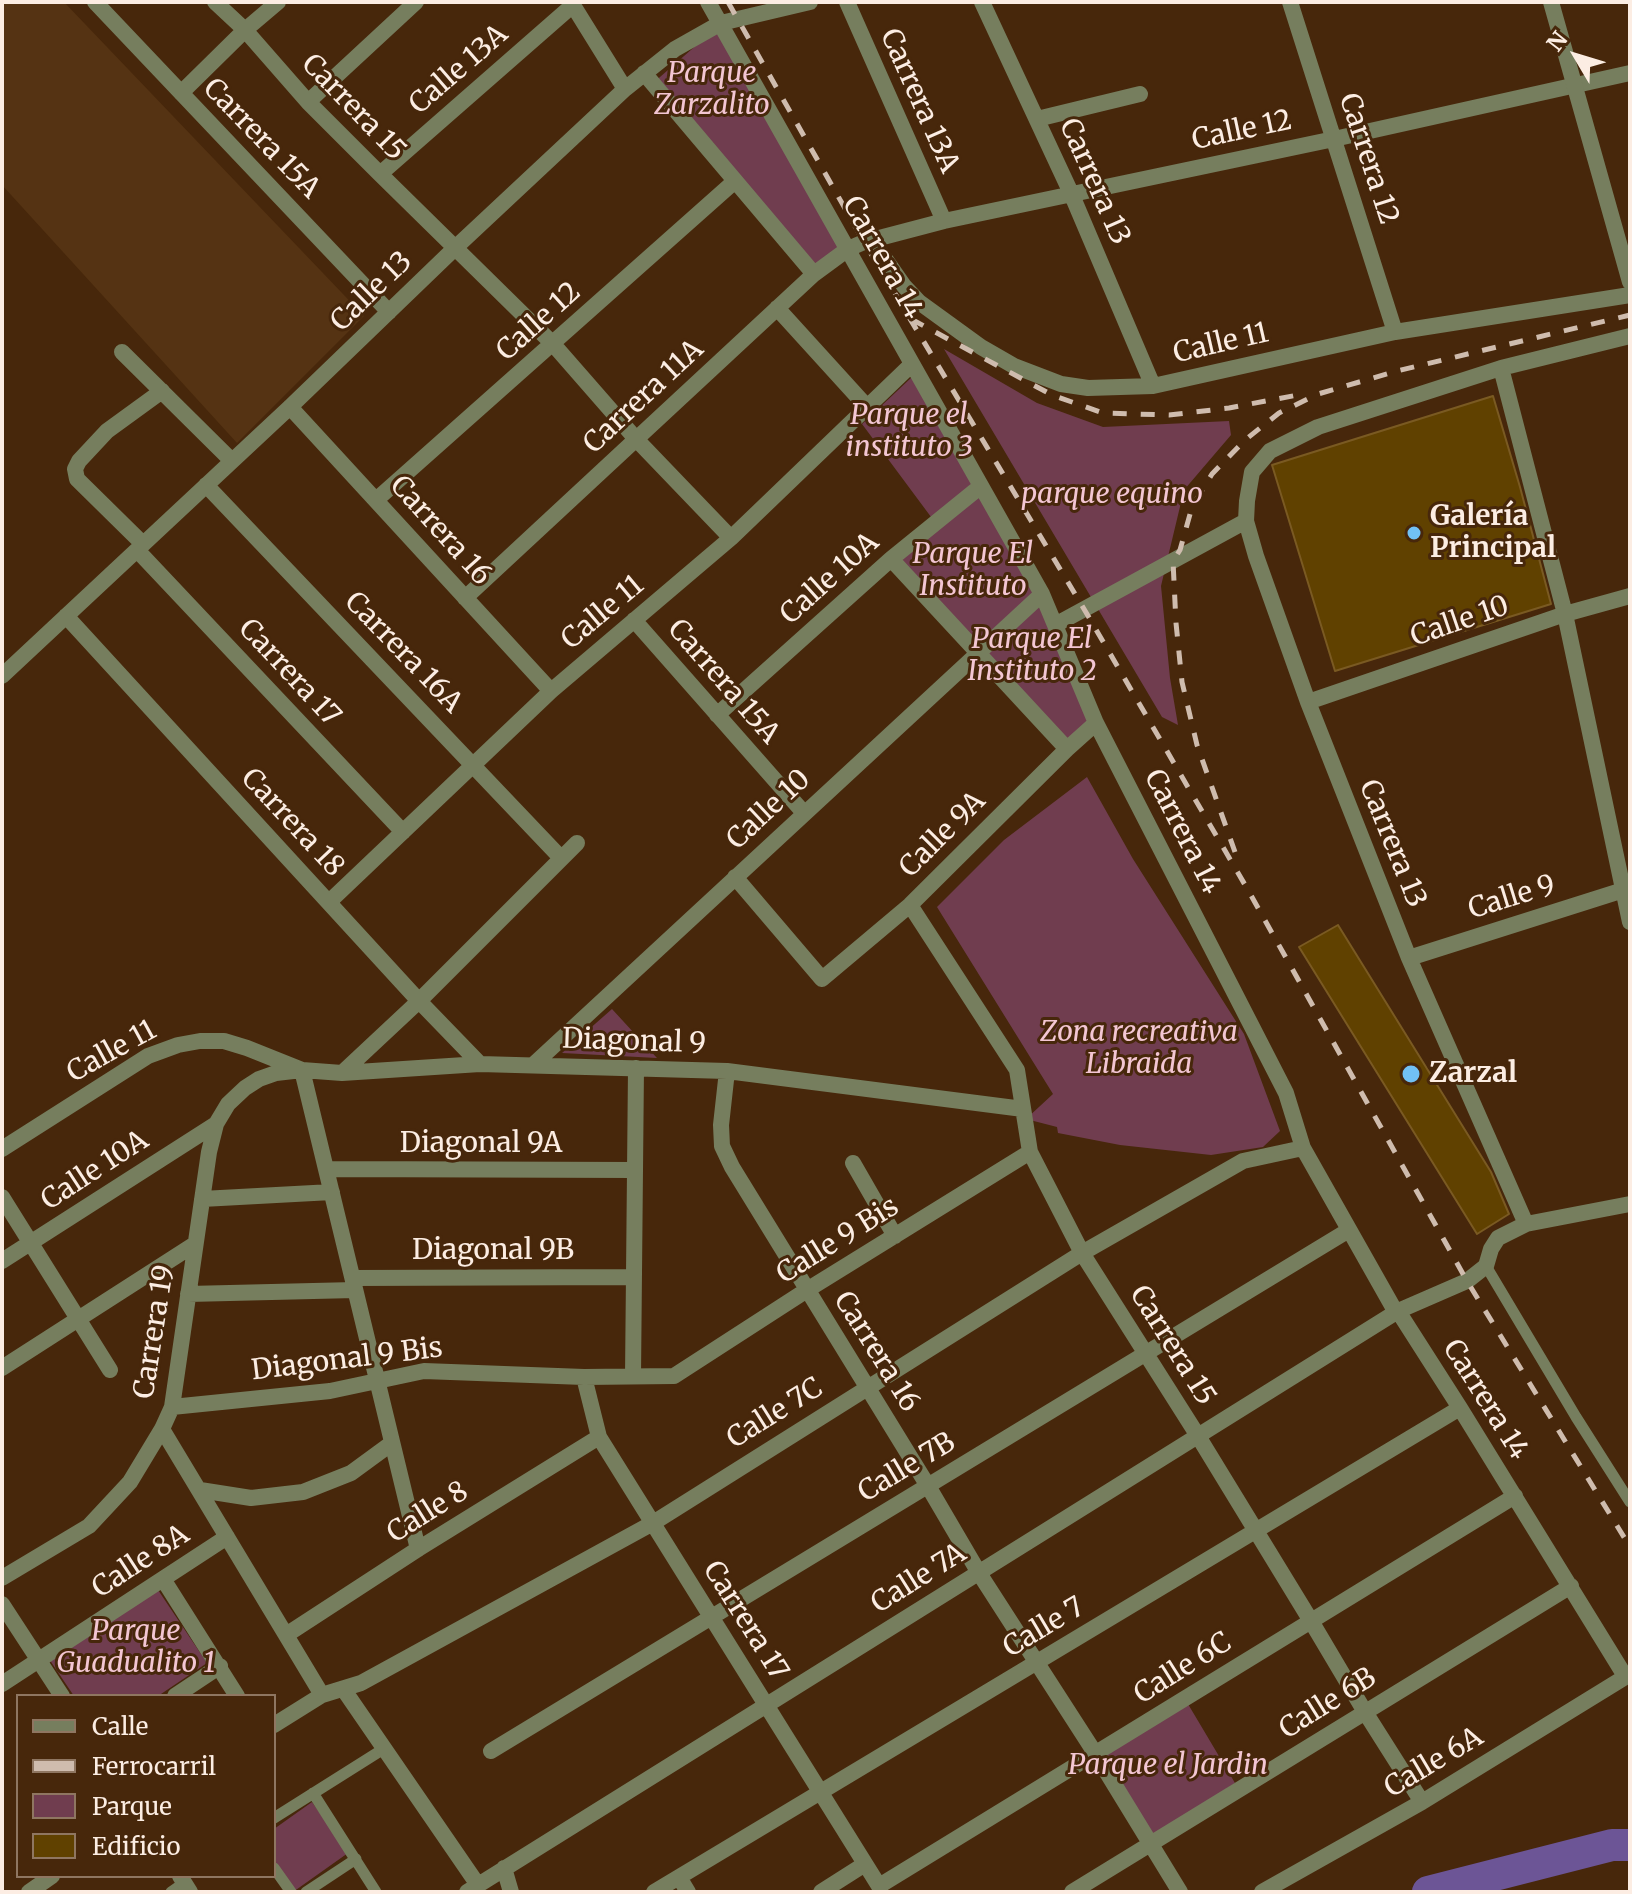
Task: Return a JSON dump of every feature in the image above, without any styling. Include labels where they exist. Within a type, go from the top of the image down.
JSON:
[{"type":"street","name":"Carrera 15A","points":[[95,2],[389,312]]},
{"type":"street","name":"Carrera 15","points":[[215,2],[245,30],[308,102],[553,344]]},
{"type":"street","points":[[181,93],[278,2]]},
{"type":"street","points":[[308,102],[416,2]]},
{"type":"street","name":"Carrera 14","points":[[708,2],[1042,594],[1096,723],[1286,1093],[1303,1148],[1394,1309],[1460,1408],[1627,1675]]},
{"type":"street","name":"Calle 13","points":[[2,676],[644,73],[675,49],[748,8],[810,2]]},
{"type":"street","name":"Carrera 13A","points":[[847,2],[944,221]]},
{"type":"street","name":"Carrera 13","points":[[982,2],[1071,193],[1153,386]]},
{"type":"street","name":"Carrera 12","points":[[1290,2],[1395,332]]},
{"type":"street","points":[[1551,2],[1630,282]]},
{"type":"street","points":[[572,3],[625,89]]},
{"type":"street","name":"Calle 13A","points":[[380,174],[572,3]]},
{"type":"street","points":[[644,73],[814,274]]},
{"type":"street","name":"Calle 12","points":[[868,241],[944,221],[1630,73]]},
{"type":"street","points":[[1037,119],[1140,94]]},
{"type":"street","name":"Calle 12","points":[[376,500],[735,181]]},
{"type":"street","name":"Carrera 11A","points":[[465,598],[814,274],[848,249],[868,241]]},
{"type":"street","name":"Calle 11","points":[[868,241],[919,302],[981,347],[1014,366],[1061,384],[1088,388],[1153,386],[1395,332],[1630,295]]},
{"type":"street","points":[[777,308],[867,407]]},
{"type":"street","points":[[1630,336],[1501,368],[1565,614],[1627,889],[1630,922]]},
{"type":"street","points":[[553,344],[636,439],[731,538]]},
{"type":"street","points":[[122,352],[232,461]]},
{"type":"street","name":"Calle 11","points":[[329,902],[551,691],[731,538],[912,364]]},
{"type":"street","name":"Carrera 13","points":[[1501,368],[1318,427],[1270,451],[1252,472],[1246,521],[1308,702],[1409,958],[1526,1224]]},
{"type":"street","name":"Carrera 17","points":[[162,391],[107,431],[79,461],[75,469],[77,479],[403,832]]},
{"type":"street","name":"Carrera 16","points":[[290,407],[551,691]]},
{"type":"street","name":"Carrera 16A","points":[[206,485],[561,858]]},
{"type":"street","name":"Calle 10A","points":[[717,715],[891,559],[981,486]]},
{"type":"street","points":[[1055,625],[1246,521]]},
{"type":"street","points":[[891,559],[1067,749]]},
{"type":"street","name":"Calle 10","points":[[533,1065],[1042,594]]},
{"type":"street","name":"Calle 10","points":[[1308,702],[1565,614],[1630,596]]},
{"type":"street","name":"Carrera 18","points":[[66,616],[480,1064]]},
{"type":"street","name":"Carrera 15A","points":[[634,620],[804,813]]},
{"type":"street","name":"Calle 9A","points":[[735,877],[822,979],[910,905],[1096,723]]},
{"type":"street","points":[[342,1073],[419,1001],[577,843]]},
{"type":"street","name":"Calle 9","points":[[1409,958],[1627,889]]},
{"type":"street","name":"Carrera 15","points":[[910,905],[1017,1070],[1030,1152],[1082,1253],[1422,1802]]},
{"type":"street","name":"Calle 11","points":[[2,1149],[148,1056],[178,1045],[224,1041],[302,1070]]},
{"type":"street","name":"Diagonal 9","points":[[245,1088],[276,1073],[302,1070],[342,1073],[480,1064],[533,1065],[727,1071],[1023,1109]]},
{"type":"street","points":[[633,1376],[636,1068]]},
{"type":"street","points":[[302,1070],[418,1549]]},
{"type":"street","name":"Carrera 16","points":[[727,1071],[722,1146],[732,1167],[979,1573],[1180,1892]]},
{"type":"street","name":"Carrera 19","points":[[245,1088],[228,1104],[216,1124],[209,1152],[172,1407],[162,1429],[322,1695]]},
{"type":"street","name":"Calle 10A","points":[[2,1261],[216,1124]]},
{"type":"street","name":"Calle 7C","points":[[276,1724],[322,1695],[361,1683],[653,1523],[1082,1253],[1243,1161],[1303,1148]]},
{"type":"street","name":"Calle 9 Bis","points":[[674,1376],[1030,1152]]},
{"type":"street","points":[[853,1163],[895,1236]]},
{"type":"street","name":"Diagonal 9A","points":[[326,1169],[635,1170]]},
{"type":"street","points":[[202,1199],[332,1192]]},
{"type":"street","points":[[2,1197],[110,1370]]},
{"type":"street","points":[[1398,1311],[1467,1281],[1486,1266],[1498,1238],[1526,1224],[1630,1204]]},
{"type":"street","name":"Calle 7B","points":[[491,1751],[1349,1230]]},
{"type":"street","points":[[2,1368],[195,1244]]},
{"type":"street","name":"Diagonal 9B","points":[[188,1294],[354,1284],[634,1277]]},
{"type":"street","name":"Calle 7A","points":[[473,1889],[1398,1311]]},
{"type":"street","name":"Diagonal 9 Bis","points":[[172,1407],[330,1391],[424,1371],[584,1377],[674,1376]]},
{"type":"street","name":"Carrera 17","points":[[584,1377],[599,1437],[879,1886]]},
{"type":"street","name":"Calle 7","points":[[654,1892],[684,1884],[820,1792],[1460,1408]]},
{"type":"street","points":[[2,1578],[89,1526],[130,1482],[162,1429]]},
{"type":"street","name":"Calle 8","points":[[286,1635],[599,1437]]},
{"type":"street","points":[[200,1490],[251,1498],[303,1492],[351,1473],[392,1443]]},
{"type":"street","name":"Calle 6C","points":[[879,1886],[1515,1496]]},
{"type":"street","name":"Calle 8A","points":[[2,1684],[227,1537]]},
{"type":"street","points":[[163,1579],[236,1694]]},
{"type":"street","name":"Calle 6B","points":[[1072,1892],[1571,1586]]},
{"type":"street","points":[[2,1604],[61,1694]]},
{"type":"street","points":[[178,1694],[220,1666]]},
{"type":"street","name":"Calle 6A","points":[[1262,1892],[1422,1802],[1627,1675]]},
{"type":"street","points":[[344,1690],[385,1748],[473,1889]]},
{"type":"street","points":[[821,1892],[865,1864]]},
{"type":"street","points":[[504,1868],[511,1892]]},
{"type":"street","points":[[29,1892],[49,1878]]},
{"type":"lane","points":[[1486,1266],[1630,1502]]},
{"type":"lane","points":[[276,1817],[385,1748]]},
{"type":"lane","points":[[313,1793],[376,1892]]},
{"type":"lane","points":[[306,1892],[356,1859]]},
{"type":"lane","points":[[276,1871],[291,1892]]},
{"type":"shaded area","points":[[2,2],[64,2],[364,316],[237,443],[2,185]]},
{"type":"green space","name":"Parque Zarzalito","points":[[724,28],[846,252],[818,274],[652,84],[700,42]]},
{"type":"green space","name":"parque equino","points":[[944,349],[1037,403],[1103,427],[1229,421],[1231,435],[1184,490],[1161,586],[1178,725],[1162,717]]},
{"type":"green space","points":[[912,377],[985,493],[1096,723],[1067,749],[896,560],[934,521],[862,424]]},
{"type":"green space","name":"Zona recreativa Libraida","points":[[1087,777],[1133,859],[1244,1034],[1280,1131],[1263,1147],[1211,1155],[1120,1145],[1058,1133],[1057,1127],[1026,1119],[1053,1094],[937,907],[1004,840]]},
{"type":"green space","points":[[612,1009],[657,1058],[562,1053]]},
{"type":"green space","name":"Parque Guadualito 1","points":[[152,1581],[207,1663],[161,1694],[73,1694],[45,1653]]},
{"type":"green space","name":"Parque el Jardin","points":[[1185,1699],[1235,1783],[1155,1837],[1100,1750]]},
{"type":"green space","points":[[312,1802],[348,1853],[293,1892],[276,1868],[276,1828]]},
{"type":"building","name":"Galería Principal","points":[[1493,396],[1551,604],[1335,671],[1272,465]]},
{"type":"building","points":[[1338,925],[1491,1172],[1509,1214],[1477,1234],[1299,947]]},
{"type":"waterway","points":[[1428,1892],[1612,1845],[1630,1845]]},
{"type":"railway","points":[[728,2],[864,242],[1248,890],[1467,1281],[1630,1547]]},
{"type":"railway","points":[[1235,852],[1197,745],[1182,682],[1176,623],[1173,561],[1180,550],[1192,507],[1212,474],[1245,440],[1279,413],[1318,394],[1397,371],[1630,315]]},
{"type":"railway","points":[[911,319],[1052,395],[1103,413],[1169,415],[1303,394]]},
{"type":"place","name":"Galería Principal","points":[[1414,533]]},
{"type":"place","name":"Zarzal","points":[[1411,1074]]},
{"type":"park label","name":"Parque el instituto 3","points":[[909,432]]},
{"type":"park label","name":"Parque El Instituto","points":[[973,571]]},
{"type":"park label","name":"Parque El Instituto 2","points":[[1032,656]]}]
